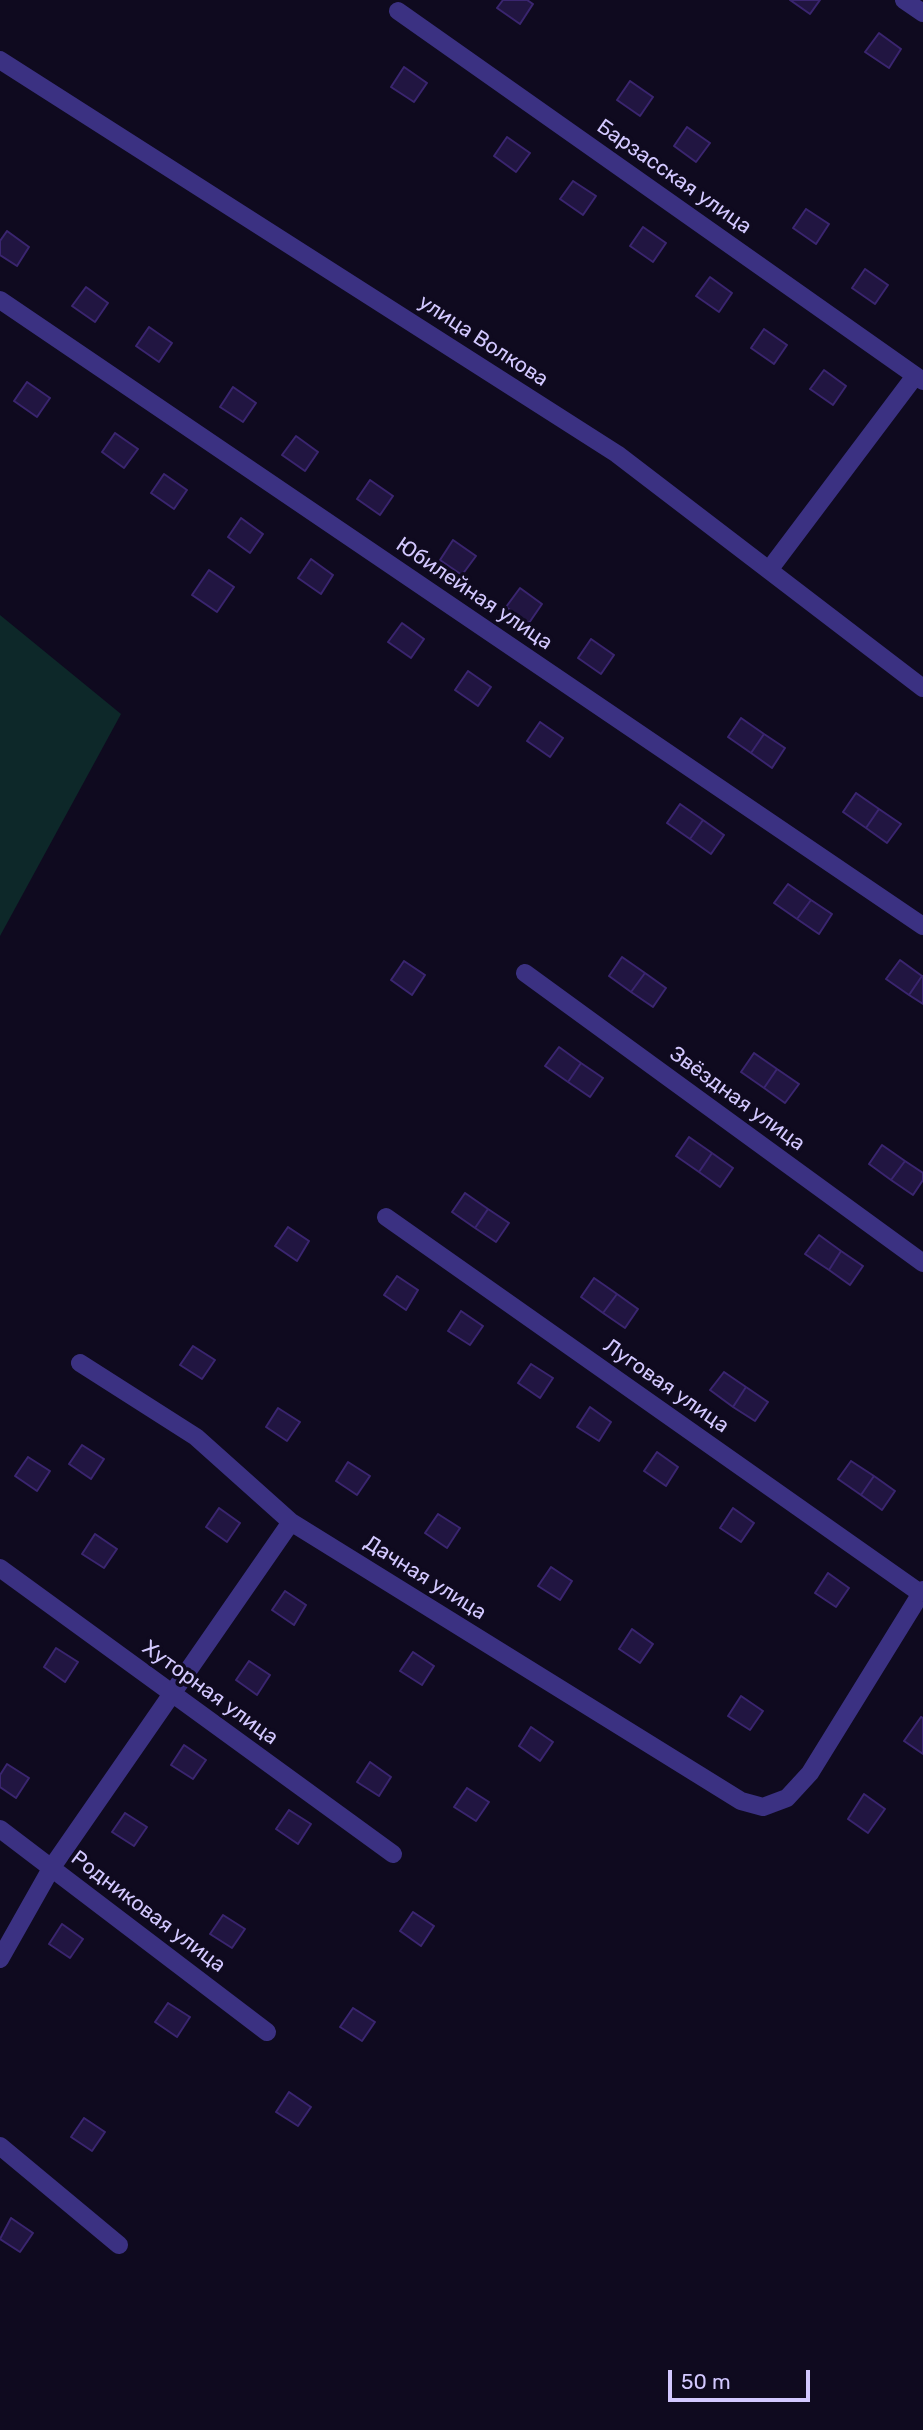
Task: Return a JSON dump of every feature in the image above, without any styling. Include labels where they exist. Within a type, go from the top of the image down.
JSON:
[{"type":"street","points":[[904,0],[923,13]]},
{"type":"street","name":"Барзасская улица","points":[[398,11],[919,378]]},
{"type":"street","name":"улица Волкова","points":[[0,60],[617,454],[923,688]]},
{"type":"street","name":"Юбилейная улица","points":[[0,300],[923,926]]},
{"type":"street","points":[[769,570],[919,378]]},
{"type":"street","name":"Звёздная улица","points":[[525,973],[923,1263]]},
{"type":"street","name":"Луговая улица","points":[[386,1217],[921,1591]]},
{"type":"street","name":"Дачная улица","points":[[80,1363],[196,1437],[291,1522],[741,1801],[763,1807],[787,1798],[810,1773],[921,1591]]},
{"type":"street","points":[[0,1959],[52,1867],[291,1522]]},
{"type":"street","name":"Хуторная улица","points":[[0,1568],[393,1854]]},
{"type":"street","name":"Родниковая улица","points":[[0,1829],[267,2032]]},
{"type":"street","points":[[0,2146],[119,2245]]},
{"type":"green space","points":[[0,615],[121,714],[0,936]]},
{"type":"building","points":[[503,0],[527,0],[533,4],[520,24],[497,8]]},
{"type":"building","points":[[790,0],[820,0],[810,14]]},
{"type":"building","points":[[879,33],[901,49],[889,68],[865,52]]},
{"type":"building","points":[[404,67],[427,83],[414,102],[391,87]]},
{"type":"building","points":[[630,81],[653,97],[640,116],[617,100]]},
{"type":"building","points":[[687,127],[710,143],[696,162],[674,146]]},
{"type":"building","points":[[507,137],[530,153],[516,172],[494,156]]},
{"type":"building","points":[[573,181],[596,196],[583,215],[560,199]]},
{"type":"building","points":[[806,209],[829,224],[816,244],[793,228]]},
{"type":"building","points":[[643,227],[666,243],[653,262],[630,246]]},
{"type":"building","points":[[7,231],[29,247],[17,266],[0,255],[0,241]]},
{"type":"building","points":[[865,269],[888,285],[875,304],[852,288]]},
{"type":"building","points":[[710,277],[732,293],[719,312],[696,296]]},
{"type":"building","points":[[86,287],[108,303],[95,322],[72,306]]},
{"type":"building","points":[[149,327],[172,343],[159,362],[136,346]]},
{"type":"building","points":[[764,329],[787,345],[774,364],[751,348]]},
{"type":"building","points":[[824,370],[846,386],[833,405],[810,389]]},
{"type":"building","points":[[27,382],[50,398],[37,417],[14,401]]},
{"type":"building","points":[[233,387],[256,403],[243,422],[220,407]]},
{"type":"building","points":[[115,433],[138,449],[124,468],[102,452]]},
{"type":"building","points":[[296,436],[318,452],[305,471],[282,455]]},
{"type":"building","points":[[164,474],[187,490],[174,509],[151,493]]},
{"type":"building","points":[[370,480],[393,496],[380,515],[357,499]]},
{"type":"building","points":[[241,518],[263,534],[250,553],[228,537]]},
{"type":"building","points":[[453,540],[476,556],[462,575],[440,560]]},
{"type":"building","points":[[311,559],[333,575],[321,594],[298,578]]},
{"type":"building","points":[[209,570],[234,587],[217,612],[192,595]]},
{"type":"building","points":[[520,588],[542,604],[529,623],[506,607]]},
{"type":"building","points":[[402,623],[424,639],[411,658],[388,642]]},
{"type":"building","points":[[591,639],[614,655],[601,674],[578,658]]},
{"type":"building","points":[[468,671],[491,687],[478,706],[455,690]]},
{"type":"building","points":[[741,718],[764,734],[751,753],[728,737]]},
{"type":"building","points":[[540,722],[563,738],[550,757],[527,741]]},
{"type":"building","points":[[764,734],[785,748],[772,768],[751,753]]},
{"type":"building","points":[[856,793],[879,809],[866,828],[843,812]]},
{"type":"building","points":[[680,804],[703,820],[690,839],[667,823]]},
{"type":"building","points":[[879,809],[901,824],[887,843],[866,828]]},
{"type":"building","points":[[703,820],[724,835],[711,854],[690,839]]},
{"type":"building","points":[[788,884],[811,900],[797,919],[774,903]]},
{"type":"building","points":[[811,900],[832,914],[819,934],[797,919]]},
{"type":"building","points":[[622,957],[645,973],[631,992],[609,976]]},
{"type":"building","points":[[900,960],[922,976],[909,995],[886,979]]},
{"type":"building","points":[[404,961],[425,975],[412,995],[391,980]]},
{"type":"building","points":[[645,973],[666,988],[653,1007],[631,992]]},
{"type":"building","points":[[923,976],[923,1004],[909,995]]},
{"type":"building","points":[[559,1047],[581,1063],[568,1082],[545,1066]]},
{"type":"building","points":[[754,1053],[777,1069],[764,1088],[741,1072]]},
{"type":"building","points":[[581,1063],[603,1078],[590,1097],[568,1082]]},
{"type":"building","points":[[777,1069],[799,1084],[785,1103],[764,1088]]},
{"type":"building","points":[[689,1137],[712,1153],[699,1172],[676,1156]]},
{"type":"building","points":[[882,1145],[905,1161],[891,1180],[869,1164]]},
{"type":"building","points":[[712,1153],[733,1168],[720,1187],[699,1172]]},
{"type":"building","points":[[905,1161],[923,1173],[923,1180],[913,1195],[891,1180]]},
{"type":"building","points":[[465,1193],[488,1209],[475,1228],[452,1212]]},
{"type":"building","points":[[488,1209],[509,1223],[496,1242],[475,1228]]},
{"type":"building","points":[[288,1227],[309,1241],[297,1261],[275,1246]]},
{"type":"building","points":[[819,1235],[841,1251],[829,1270],[805,1254]]},
{"type":"building","points":[[841,1251],[863,1266],[850,1285],[829,1270]]},
{"type":"building","points":[[397,1276],[418,1290],[406,1310],[384,1295]]},
{"type":"building","points":[[594,1278],[617,1294],[603,1313],[581,1297]]},
{"type":"building","points":[[617,1294],[638,1309],[625,1328],[603,1313]]},
{"type":"building","points":[[461,1311],[483,1326],[470,1345],[448,1331]]},
{"type":"building","points":[[193,1346],[215,1360],[202,1379],[180,1365]]},
{"type":"building","points":[[531,1364],[553,1378],[540,1398],[518,1383]]},
{"type":"building","points":[[724,1372],[746,1387],[733,1407],[710,1390]]},
{"type":"building","points":[[746,1387],[768,1402],[755,1421],[733,1407]]},
{"type":"building","points":[[590,1407],[611,1422],[599,1441],[577,1427]]},
{"type":"building","points":[[278,1408],[300,1422],[287,1441],[266,1427]]},
{"type":"building","points":[[82,1445],[104,1459],[91,1479],[69,1464]]},
{"type":"building","points":[[657,1452],[678,1467],[666,1486],[644,1471]]},
{"type":"building","points":[[28,1457],[50,1471],[37,1491],[15,1476]]},
{"type":"building","points":[[851,1461],[874,1476],[861,1495],[838,1479]]},
{"type":"building","points":[[348,1462],[370,1476],[357,1495],[336,1481]]},
{"type":"building","points":[[874,1476],[895,1491],[882,1510],[861,1495]]},
{"type":"building","points":[[219,1508],[240,1523],[227,1542],[206,1527]]},
{"type":"building","points":[[733,1508],[754,1523],[741,1542],[720,1528]]},
{"type":"building","points":[[438,1514],[460,1528],[447,1548],[425,1533]]},
{"type":"building","points":[[95,1534],[117,1549],[104,1568],[82,1554]]},
{"type":"building","points":[[551,1567],[572,1581],[560,1600],[538,1586]]},
{"type":"building","points":[[828,1573],[849,1588],[836,1607],[815,1593]]},
{"type":"building","points":[[285,1591],[306,1605],[294,1625],[272,1610]]},
{"type":"building","points":[[632,1629],[653,1644],[640,1663],[619,1649]]},
{"type":"building","points":[[56,1648],[78,1662],[65,1682],[44,1667]]},
{"type":"building","points":[[413,1652],[434,1666],[422,1685],[400,1671]]},
{"type":"building","points":[[249,1661],[270,1675],[257,1695],[236,1680]]},
{"type":"building","points":[[741,1696],[763,1711],[750,1730],[728,1716]]},
{"type":"building","points":[[921,1717],[923,1718],[923,1754],[904,1741]]},
{"type":"building","points":[[531,1727],[553,1742],[540,1761],[519,1746]]},
{"type":"building","points":[[184,1745],[206,1760],[193,1779],[171,1765]]},
{"type":"building","points":[[370,1762],[391,1777],[379,1796],[357,1782]]},
{"type":"building","points":[[7,1764],[29,1778],[16,1798],[0,1787],[0,1775]]},
{"type":"building","points":[[467,1788],[489,1802],[476,1821],[454,1807]]},
{"type":"building","points":[[864,1794],[885,1809],[868,1833],[848,1819]]},
{"type":"building","points":[[289,1810],[311,1824],[298,1844],[276,1829]]},
{"type":"building","points":[[125,1813],[147,1827],[134,1846],[112,1832]]},
{"type":"building","points":[[413,1912],[434,1926],[421,1946],[400,1931]]},
{"type":"building","points":[[223,1915],[245,1929],[232,1948],[210,1934]]},
{"type":"building","points":[[62,1924],[83,1939],[70,1958],[49,1944]]},
{"type":"building","points":[[168,2003],[190,2017],[177,2037],[155,2022]]},
{"type":"building","points":[[353,2008],[375,2022],[362,2041],[340,2027]]},
{"type":"building","points":[[289,2092],[311,2107],[298,2126],[276,2112]]},
{"type":"building","points":[[84,2118],[105,2132],[92,2151],[71,2137]]},
{"type":"building","points":[[11,2218],[33,2233],[20,2252],[0,2239]]}]
